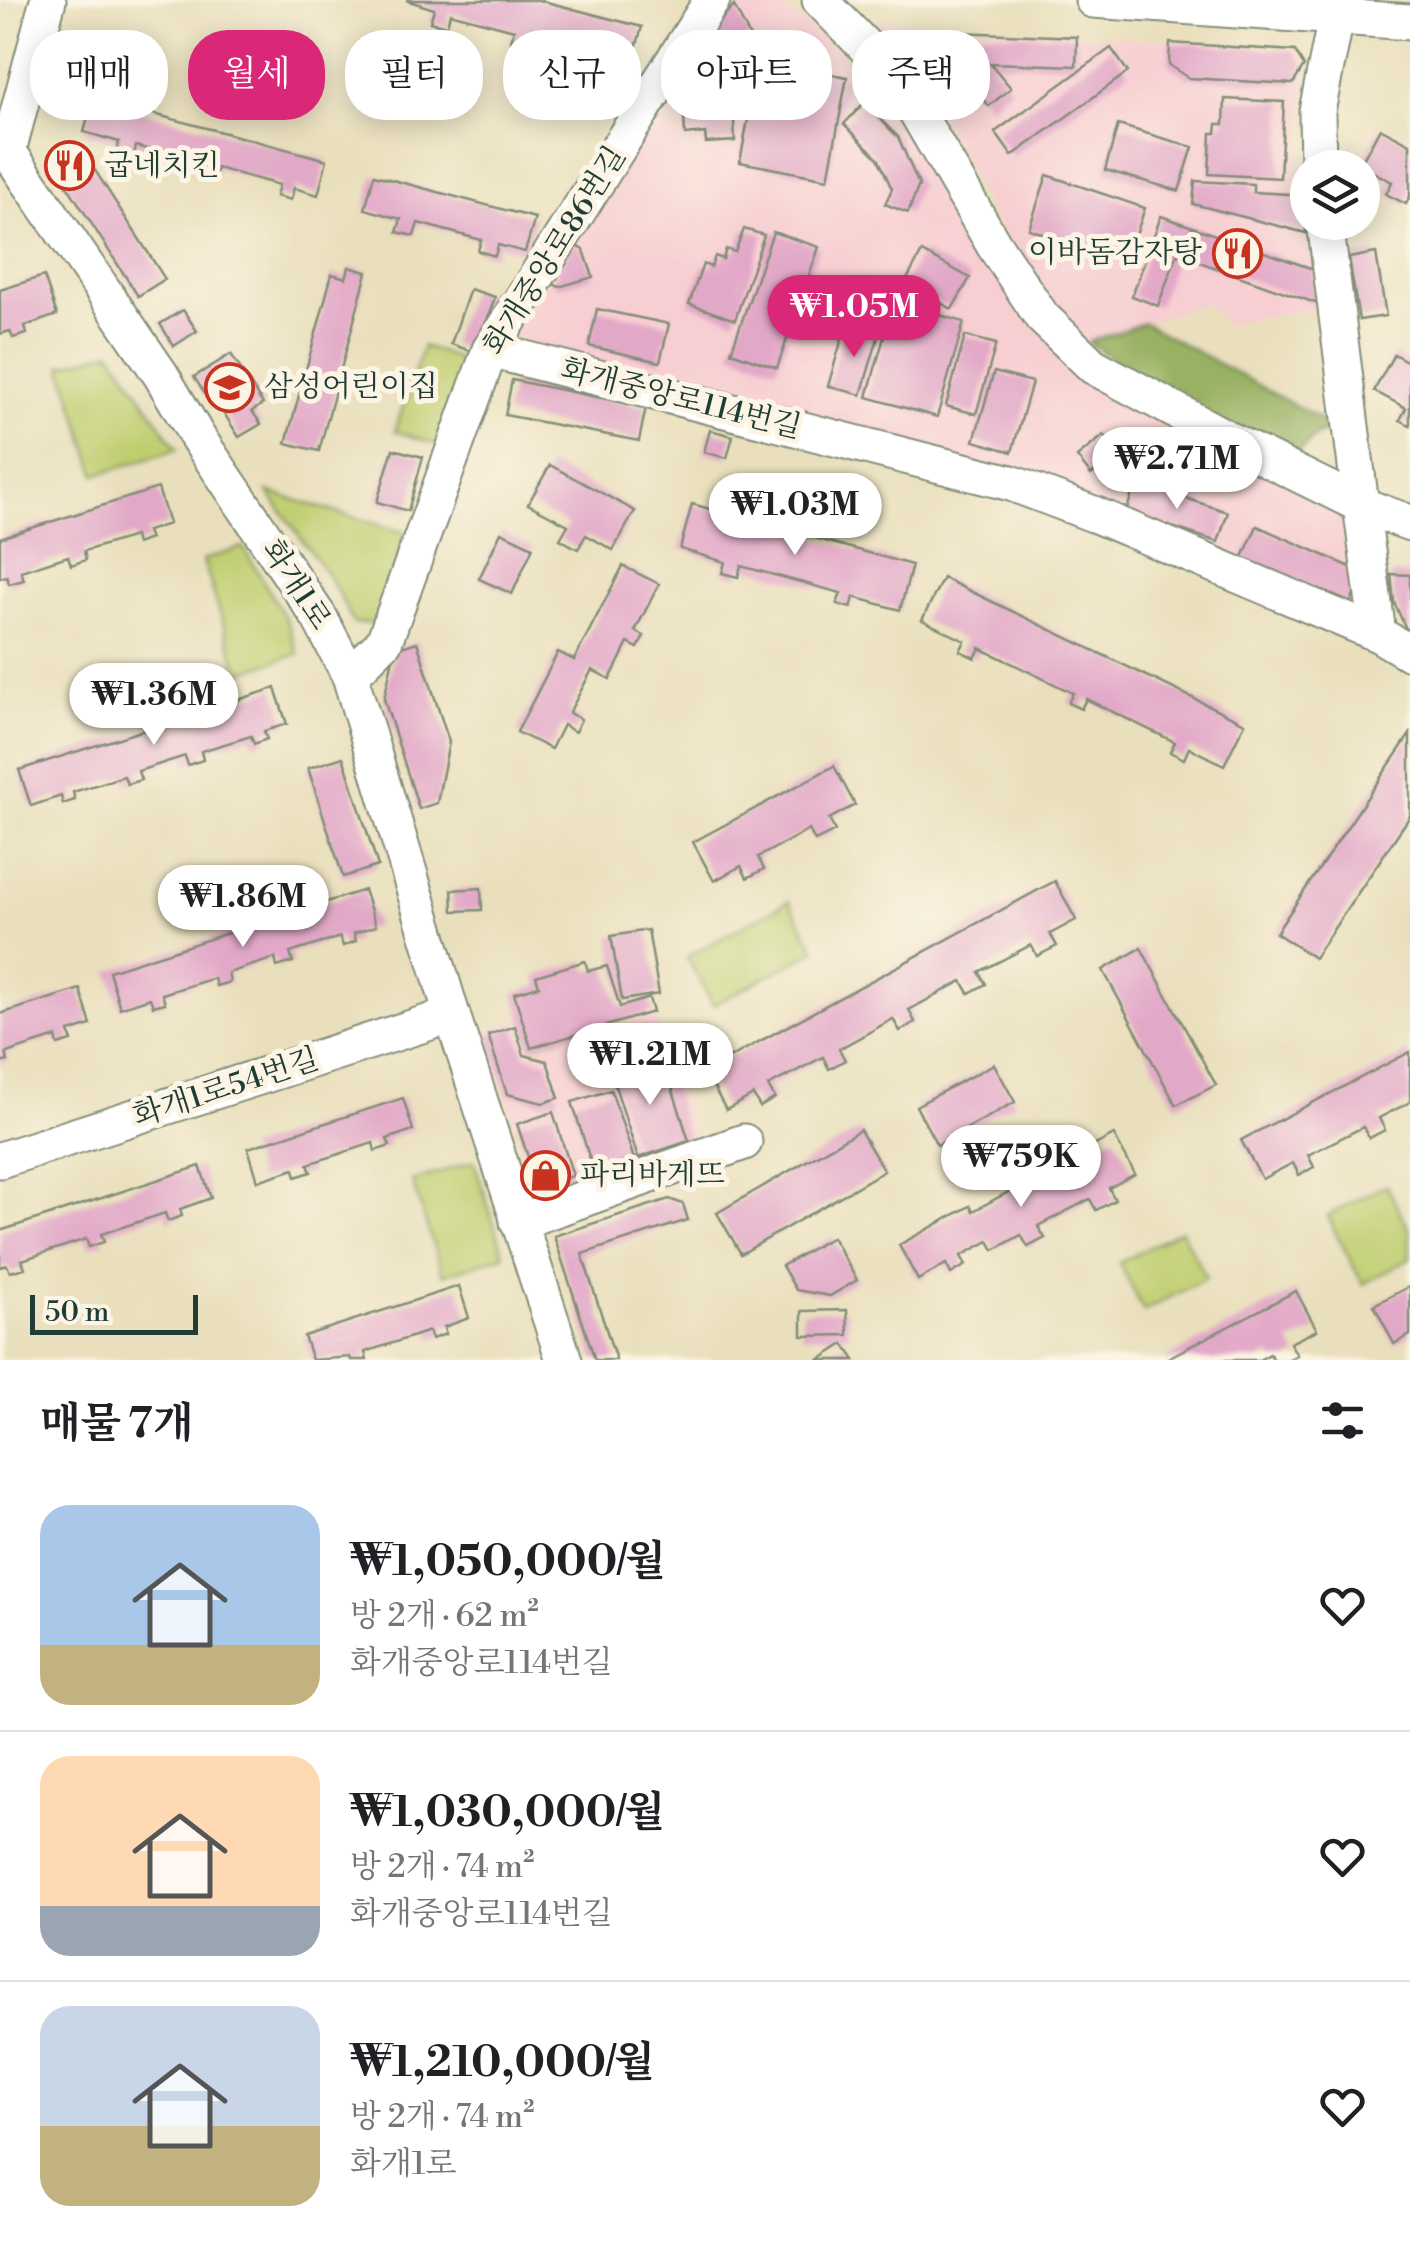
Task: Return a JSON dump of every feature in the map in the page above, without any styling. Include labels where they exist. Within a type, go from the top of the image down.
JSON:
[{"type":"street","name":"화개1로","points":[[48,0],[4,154],[161,376],[198,438],[319,617],[350,676],[452,1015],[564,1360]]},
{"type":"street","name":"화개중앙로86번길","points":[[350,676],[384,642],[490,350],[712,0]]},
{"type":"street","points":[[820,0],[898,80],[994,245],[1042,317],[1093,366],[1238,445],[1361,505],[1410,523]]},
{"type":"street","points":[[1093,0],[1410,22]]},
{"type":"street","points":[[1318,150],[1317,110],[1336,18]]},
{"type":"street","points":[[1328,240],[1378,634]]},
{"type":"street","name":"화개중앙로114번길","points":[[490,350],[1011,484],[1096,515],[1378,634],[1410,653]]},
{"type":"street","name":"화개1로54번길","points":[[0,1160],[452,1015]]},
{"type":"street","points":[[518,1222],[744,1142]]},
{"type":"shaded area","points":[[736,0],[759,0],[795,15],[813,30],[704,30]]},
{"type":"shaded area","points":[[868,20],[1297,49],[1308,68],[1300,150],[1290,150],[1290,240],[1314,240],[1325,308],[1225,326],[1206,303],[1088,342],[1049,308],[1004,240],[942,120],[990,120],[990,30],[877,30]]},
{"type":"shaded area","points":[[832,45],[852,62],[852,120],[909,120],[1029,324],[1346,513],[1364,591],[1355,612],[518,340],[516,326],[661,98],[661,120],[832,120]]},
{"type":"shaded area","points":[[655,1015],[695,1143],[541,1192],[535,1189],[485,1031],[519,1021],[529,1052]]},
{"type":"green space","points":[[1144,323],[1338,429],[1318,434],[1292,457],[1181,405],[1088,342]]},
{"type":"green space","points":[[423,346],[474,364],[441,446],[395,431]]},
{"type":"green space","points":[[111,351],[177,449],[96,475],[62,366]]},
{"type":"green space","points":[[268,492],[406,533],[380,616],[371,623],[354,624],[331,580]]},
{"type":"green space","points":[[243,547],[287,621],[298,654],[239,673],[203,560]]},
{"type":"green space","points":[[789,901],[816,950],[713,1005],[687,957]]},
{"type":"green space","points":[[474,1161],[504,1255],[443,1275],[412,1181]]},
{"type":"green space","points":[[1386,1185],[1410,1231],[1410,1259],[1363,1284],[1327,1216]]},
{"type":"green space","points":[[1181,1230],[1206,1278],[1144,1311],[1119,1263]]},
{"type":"building","points":[[406,0],[539,0],[642,27],[641,30],[514,30],[450,13],[447,26],[430,22],[434,9]]},
{"type":"building","points":[[734,6],[746,30],[712,30]]},
{"type":"building","points":[[990,33],[1077,37],[1076,66],[990,63]]},
{"type":"building","points":[[1170,43],[1295,51],[1304,66],[1293,84],[1189,78],[1169,65]]},
{"type":"building","points":[[1111,48],[1128,72],[1012,156],[995,132]]},
{"type":"building","points":[[990,63],[1011,88],[990,105]]},
{"type":"building","points":[[832,74],[847,77],[828,179],[740,162],[748,120],[832,120]]},
{"type":"building","points":[[1225,99],[1284,102],[1280,178],[1209,174],[1211,133],[1216,133],[1217,124],[1224,124]]},
{"type":"building","points":[[852,116],[852,120],[881,120],[898,137],[919,185],[908,213],[885,204],[892,189],[878,158],[844,124]]},
{"type":"building","points":[[168,118],[327,160],[318,195],[294,188],[291,200],[276,196],[279,185],[217,168],[213,179],[197,174],[200,163],[136,146],[133,160],[116,155],[119,142],[84,132],[87,120]]},
{"type":"building","points":[[684,120],[734,120],[735,141],[706,143],[705,133],[685,135]]},
{"type":"building","points":[[1118,125],[1193,147],[1179,191],[1105,170]]},
{"type":"building","points":[[1380,128],[1410,144],[1410,196],[1406,204],[1386,194],[1392,182],[1380,176],[1380,150],[1368,150]]},
{"type":"building","points":[[71,146],[85,167],[91,164],[165,279],[138,296],[50,159]]},
{"type":"building","points":[[374,175],[535,218],[525,252],[498,245],[495,256],[478,251],[481,240],[418,223],[414,236],[397,232],[401,219],[365,209]]},
{"type":"building","points":[[1047,175],[1145,208],[1127,262],[1029,229]]},
{"type":"building","points":[[1195,181],[1253,184],[1253,192],[1290,194],[1290,229],[1193,204]]},
{"type":"building","points":[[1161,216],[1313,269],[1318,304],[1177,254],[1158,306],[1132,296]]},
{"type":"building","points":[[744,229],[764,235],[735,320],[689,304],[703,264],[711,267],[715,256],[723,259],[726,249],[735,252]]},
{"type":"building","points":[[773,232],[819,247],[777,368],[731,352]]},
{"type":"building","points":[[572,243],[584,250],[593,277],[559,287],[552,283]]},
{"type":"building","points":[[922,252],[970,278],[952,309],[905,283]]},
{"type":"building","points":[[1376,253],[1386,316],[1359,320],[1349,258]]},
{"type":"building","points":[[349,267],[367,272],[319,451],[286,443],[332,274],[346,278]]},
{"type":"building","points":[[44,276],[57,315],[25,326],[27,334],[13,338],[10,331],[0,334],[0,290]]},
{"type":"building","points":[[470,289],[495,297],[476,353],[451,344]]},
{"type":"building","points":[[894,302],[964,322],[937,417],[867,397]]},
{"type":"building","points":[[597,309],[669,324],[660,362],[589,346]]},
{"type":"building","points":[[183,310],[197,331],[174,346],[160,324]]},
{"type":"building","points":[[846,325],[879,334],[861,395],[828,386]]},
{"type":"building","points":[[965,336],[996,344],[976,414],[946,406]]},
{"type":"building","points":[[231,354],[263,404],[252,411],[261,424],[239,437],[194,377]]},
{"type":"building","points":[[1394,354],[1410,363],[1410,425],[1400,420],[1406,408],[1374,391]]},
{"type":"building","points":[[994,372],[1032,382],[1012,452],[974,441]]},
{"type":"building","points":[[512,380],[646,407],[639,441],[505,415]]},
{"type":"building","points":[[710,430],[733,436],[727,458],[704,452]]},
{"type":"building","points":[[1104,435],[1119,453],[1091,475],[1077,457]]},
{"type":"building","points":[[393,449],[423,457],[408,511],[377,502]]},
{"type":"building","points":[[550,465],[635,511],[613,550],[586,535],[578,549],[560,539],[568,525],[528,504]]},
{"type":"building","points":[[1136,482],[1228,512],[1218,542],[1126,512]]},
{"type":"building","points":[[158,488],[169,524],[147,531],[150,539],[136,544],[134,536],[84,551],[86,560],[71,565],[68,556],[21,571],[24,580],[9,584],[7,576],[0,578],[0,538]]},
{"type":"building","points":[[692,504],[912,565],[900,610],[854,597],[851,608],[837,604],[841,593],[741,566],[738,577],[722,573],[725,562],[680,549]]},
{"type":"building","points":[[1257,526],[1353,568],[1359,583],[1349,606],[1242,559]]},
{"type":"building","points":[[501,532],[533,547],[512,594],[479,579]]},
{"type":"building","points":[[623,566],[659,584],[635,631],[644,636],[638,648],[628,643],[610,679],[592,670],[569,713],[581,719],[575,732],[563,725],[551,749],[517,732],[558,652],[574,660]]},
{"type":"building","points":[[1391,574],[1410,575],[1410,629],[1406,629],[1394,602]]},
{"type":"building","points":[[943,578],[1245,723],[1224,765],[1189,748],[1184,759],[1170,752],[1175,742],[1086,699],[1081,709],[1068,703],[1073,693],[980,648],[975,658],[960,651],[965,641],[922,620]]},
{"type":"building","points":[[417,642],[449,742],[437,803],[419,809],[384,699],[395,649]]},
{"type":"building","points":[[275,688],[287,724],[264,731],[267,739],[254,744],[251,736],[201,751],[203,760],[188,765],[185,756],[138,771],[141,780],[127,784],[124,776],[73,792],[75,800],[63,804],[61,796],[31,806],[19,770]]},
{"type":"building","points":[[1410,734],[1410,816],[1314,958],[1276,933]]},
{"type":"building","points":[[343,757],[378,866],[343,877],[308,768]]},
{"type":"building","points":[[834,766],[855,805],[829,819],[835,831],[815,841],[809,830],[758,857],[764,869],[747,878],[741,866],[714,881],[693,842]]},
{"type":"building","points":[[1055,881],[1076,920],[1050,934],[1057,946],[1037,956],[1031,945],[979,972],[986,984],[969,993],[962,981],[909,1010],[915,1022],[900,1031],[893,1019],[839,1049],[845,1060],[829,1069],[823,1057],[768,1086],[775,1098],[760,1107],[753,1095],[726,1110],[705,1071]]},
{"type":"building","points":[[481,888],[482,910],[453,911],[452,890]]},
{"type":"building","points":[[364,890],[376,926],[354,933],[356,941],[343,946],[340,937],[290,953],[293,962],[277,967],[275,958],[228,973],[230,982],[216,986],[214,978],[162,994],[165,1003],[153,1006],[150,998],[120,1008],[109,971]]},
{"type":"building","points":[[648,930],[659,994],[622,1000],[611,936]]},
{"type":"building","points":[[1141,948],[1216,1085],[1176,1105],[1103,970]]},
{"type":"building","points":[[585,961],[588,971],[607,966],[620,1007],[649,998],[653,1012],[531,1048],[514,993],[539,986],[536,976]]},
{"type":"building","points":[[80,989],[91,1025],[69,1032],[72,1041],[58,1045],[56,1037],[6,1053],[8,1061],[0,1063],[0,1014]]},
{"type":"building","points":[[515,1026],[524,1055],[547,1061],[559,1098],[543,1103],[507,1094],[488,1035]]},
{"type":"building","points":[[1410,1052],[1410,1102],[1379,1118],[1385,1130],[1369,1138],[1363,1127],[1308,1155],[1314,1167],[1299,1175],[1293,1163],[1262,1179],[1241,1140]]},
{"type":"building","points":[[648,1061],[651,1070],[665,1065],[689,1141],[638,1158],[611,1073]]},
{"type":"building","points":[[994,1064],[1015,1102],[937,1145],[916,1106]]},
{"type":"building","points":[[611,1090],[634,1159],[594,1172],[572,1102]]},
{"type":"building","points":[[403,1098],[413,1130],[387,1139],[390,1146],[375,1151],[373,1143],[308,1164],[311,1172],[296,1177],[294,1169],[258,1181],[248,1148]]},
{"type":"building","points":[[553,1112],[573,1176],[538,1187],[517,1124]]},
{"type":"building","points":[[860,1130],[884,1171],[741,1254],[717,1213]]},
{"type":"building","points":[[1114,1135],[1135,1174],[1109,1188],[1115,1200],[1096,1210],[1090,1199],[1038,1226],[1045,1238],[1028,1247],[1021,1235],[994,1250],[989,1241],[961,1256],[966,1265],[951,1274],[946,1264],[918,1280],[899,1245],[970,1206],[973,1211]]},
{"type":"building","points":[[200,1166],[211,1198],[180,1209],[182,1216],[168,1221],[165,1213],[101,1234],[104,1242],[89,1247],[86,1239],[22,1260],[25,1268],[10,1272],[7,1265],[0,1267],[0,1231]]},
{"type":"building","points":[[669,1199],[683,1204],[688,1220],[582,1254],[616,1360],[595,1360],[554,1236]]},
{"type":"building","points":[[832,1237],[857,1280],[830,1296],[796,1290],[782,1266]]},
{"type":"building","points":[[459,1286],[469,1318],[444,1327],[446,1334],[432,1339],[429,1331],[365,1352],[367,1360],[312,1360],[304,1336]]},
{"type":"building","points":[[1410,1286],[1410,1335],[1394,1344],[1374,1305]]},
{"type":"building","points":[[1296,1291],[1317,1330],[1290,1343],[1297,1355],[1287,1360],[1274,1360],[1270,1354],[1259,1360],[1164,1360]]},
{"type":"building","points":[[847,1310],[848,1335],[802,1336],[802,1311]]},
{"type":"building","points":[[844,1344],[855,1360],[819,1360]]},
{"type":"place","name":"굽네치킨","points":[[69,166]]},
{"type":"place","name":"이바돔감자탕","points":[[1237,253]]},
{"type":"place","name":"삼성어린이집","points":[[229,387]]},
{"type":"place","name":"파리바게뜨","points":[[545,1175]]}]
